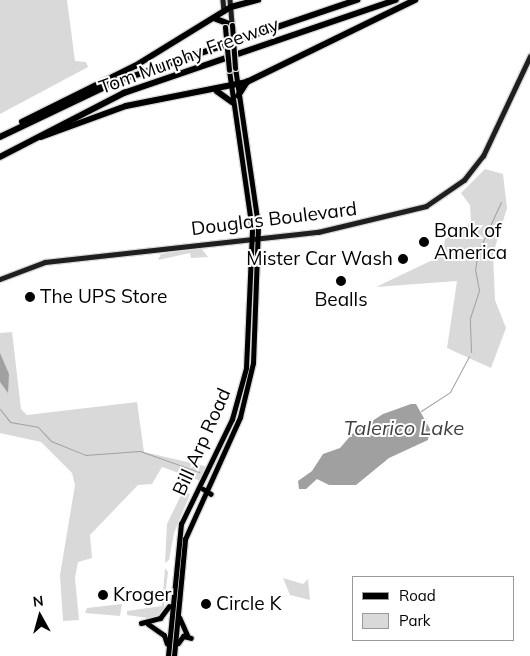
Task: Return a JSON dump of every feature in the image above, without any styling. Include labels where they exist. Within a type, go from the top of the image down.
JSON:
[{"type":"highway","points":[[238,0],[246,2]]},
{"type":"highway","points":[[8,132],[46,108],[135,66],[231,7],[258,0]]},
{"type":"highway","name":"Tom Murphy Freeway","points":[[0,137],[113,83],[357,0]]},
{"type":"highway","name":"Tom Murphy Freeway","points":[[0,157],[133,90],[396,0]]},
{"type":"highway","points":[[23,144],[120,108],[212,91],[247,82],[415,0]]},
{"type":"highway","points":[[214,18],[224,19],[232,25]]},
{"type":"highway","points":[[238,96],[247,82]]},
{"type":"highway","points":[[212,91],[224,94],[232,102]]},
{"type":"main road","name":"Bill Arp Road","points":[[168,656],[171,601],[181,524],[243,387],[252,237],[230,87],[223,0]]},
{"type":"main road","name":"Bill Arp Road","points":[[175,656],[177,610],[185,539],[248,393],[259,237],[238,96],[230,0]]},
{"type":"main road","name":"Douglas Boulevard","points":[[0,279],[46,262],[372,222],[438,199],[464,180],[483,156],[530,56]]},
{"type":"main road","points":[[206,471],[205,491],[211,494]]},
{"type":"main road","points":[[140,624],[166,614],[171,601]]},
{"type":"main road","points":[[175,656],[179,638],[189,636],[177,610]]},
{"type":"main road","points":[[148,624],[164,635],[168,648]]},
{"type":"green space","points":[[0,0],[67,0],[75,61],[86,62],[88,67],[0,114]]},
{"type":"green space","points":[[485,169],[503,174],[507,208],[493,254],[495,300],[506,328],[491,368],[447,348],[457,281],[376,287],[443,255],[445,239],[471,223],[470,205],[461,193]]},
{"type":"green space","points":[[201,248],[208,257],[191,258],[190,253],[158,260],[161,254]]},
{"type":"green space","points":[[12,332],[21,409],[27,415],[137,402],[144,452],[209,467],[201,481],[162,467],[152,484],[138,485],[90,535],[92,558],[78,562],[75,578],[79,620],[63,621],[60,575],[75,485],[72,473],[41,442],[0,433],[0,333]]},
{"type":"green space","points":[[183,491],[190,494],[174,533],[169,560],[165,563],[167,524]]},
{"type":"green space","points":[[165,568],[168,572],[163,614],[154,619],[127,615],[127,611],[162,606]]},
{"type":"green space","points":[[283,578],[303,584],[308,579],[310,600],[290,595]]},
{"type":"green space","points":[[122,604],[120,616],[85,613],[87,608]]},
{"type":"water","points":[[0,353],[9,374],[8,393],[0,382]]},
{"type":"water","name":"Talerico Lake","points":[[416,404],[430,429],[428,440],[389,458],[356,485],[329,485],[317,479],[306,489],[299,489],[298,481],[312,471],[323,454],[340,448],[352,434],[383,414]]},
{"type":"waterway","points":[[471,352],[470,318],[479,290],[475,270],[478,252],[501,202]]},
{"type":"waterway","points":[[421,411],[450,392],[469,357]]},
{"type":"waterway","points":[[0,409],[10,422],[38,427],[51,441],[85,455],[140,451],[199,472]]},
{"type":"place","name":"Bank of America","points":[[424,242]]},
{"type":"place","name":"Mister Car Wash","points":[[403,259]]},
{"type":"place","name":"Bealls","points":[[341,281]]},
{"type":"place","name":"The UPS Store","points":[[30,297]]},
{"type":"place","name":"Kroger","points":[[103,595]]},
{"type":"place","name":"Circle K","points":[[206,604]]}]
